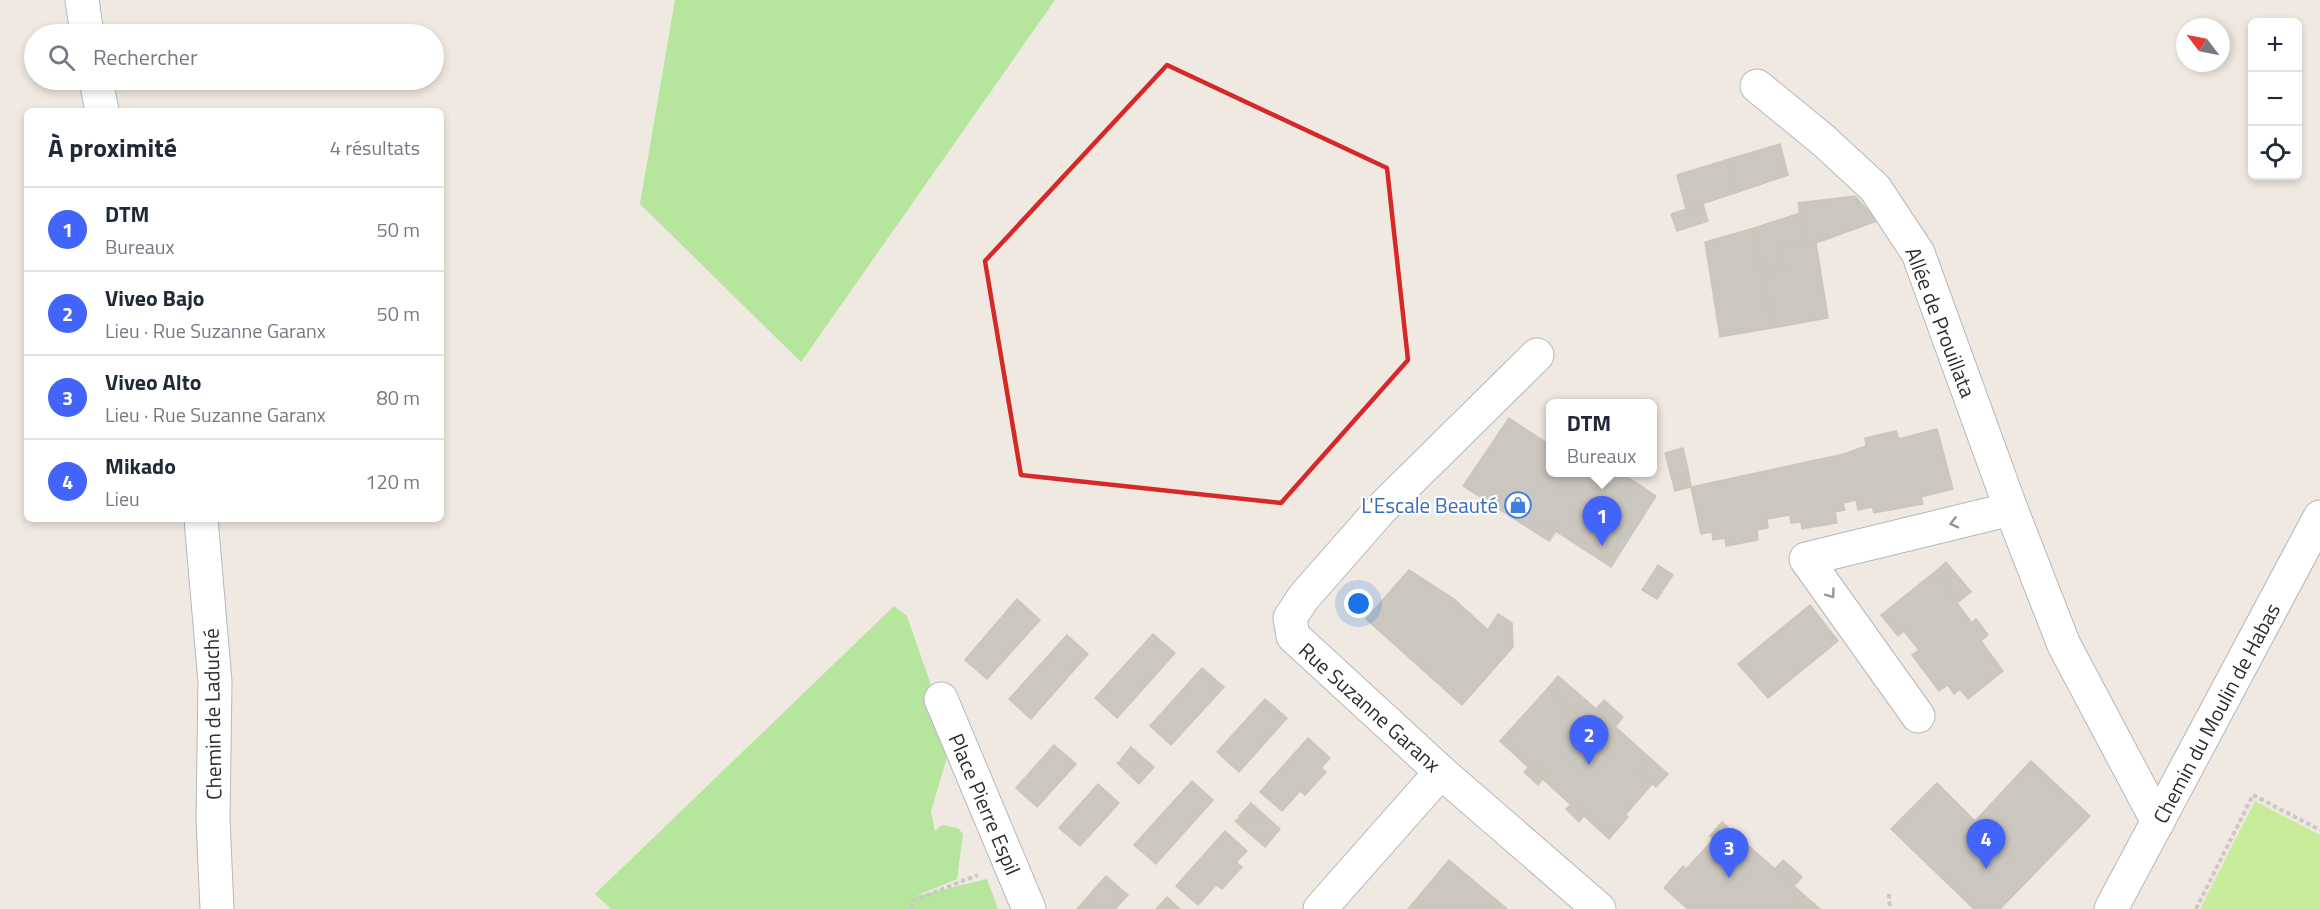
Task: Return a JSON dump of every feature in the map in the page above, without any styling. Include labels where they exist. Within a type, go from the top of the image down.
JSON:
[{"type":"street","points":[[82,0],[86,24]]},
{"type":"street","name":"Allée de Prouillata","points":[[1757,86],[1823,140],[1875,188],[1918,253],[2011,509],[2064,645],[2158,822]]},
{"type":"street","points":[[98,90],[101,108]]},
{"type":"street","name":"Rue Suzanne Garanx","points":[[1537,355],[1381,509],[1303,598],[1290,618],[1293,636],[1441,772],[1599,909]]},
{"type":"street","points":[[1918,716],[1806,559],[2011,509]]},
{"type":"street","name":"Chemin du Moulin de Habas","points":[[2111,909],[2320,517]]},
{"type":"street","name":"Chemin de Laduché","points":[[201,522],[215,682],[213,819],[217,909]]},
{"type":"street","name":"Place Pierre Espil","points":[[942,699],[1029,909]]},
{"type":"street","points":[[1320,909],[1441,772]]},
{"type":"path","points":[[2196,909],[2253,795],[2320,830]]},
{"type":"path","points":[[910,909],[914,900],[1010,863]]},
{"type":"path","points":[[1889,894],[1890,909]]},
{"type":"highlighted area","points":[[1167,65],[1387,168],[1408,360],[1281,503],[1021,475],[985,261]]},
{"type":"green space","points":[[675,0],[1055,0],[801,362],[640,204]]},
{"type":"green space","points":[[894,606],[907,616],[933,691],[948,754],[931,811],[935,831],[942,825],[958,828],[963,834],[957,879],[916,896],[987,879],[998,909],[611,909],[595,894]]},
{"type":"green space","points":[[2255,801],[2320,835],[2320,909],[2200,909]]},
{"type":"building","points":[[1780,144],[1788,175],[1738,192],[1726,160]]},
{"type":"building","points":[[1726,160],[1738,192],[1686,209],[1677,175]]},
{"type":"building","points":[[1855,196],[1877,221],[1816,243],[1828,318],[1772,328],[1762,273],[1784,269],[1781,247],[1804,242],[1798,203]]},
{"type":"building","points":[[1703,204],[1708,221],[1677,231],[1671,214]]},
{"type":"building","points":[[1800,213],[1804,242],[1781,247],[1784,269],[1762,273],[1754,230],[1751,229]]},
{"type":"building","points":[[1754,230],[1772,328],[1720,337],[1705,242]]},
{"type":"building","points":[[1509,418],[1546,443],[1546,477],[1628,477],[1656,496],[1611,567],[1542,522],[1535,532],[1463,486]]},
{"type":"building","points":[[1937,429],[1953,489],[1921,497],[1923,504],[1874,513],[1872,507],[1858,510],[1856,500],[1843,503],[1845,510],[1835,512],[1837,523],[1802,529],[1801,522],[1791,523],[1790,515],[1767,519],[1768,528],[1757,530],[1758,540],[1726,546],[1725,538],[1713,540],[1712,532],[1701,534],[1691,487],[1844,454],[1866,446],[1865,438],[1896,431],[1899,439]]},
{"type":"building","points":[[1683,448],[1689,475],[1672,479],[1665,453]]},
{"type":"building","points":[[1689,475],[1691,487],[1675,491],[1672,479]]},
{"type":"building","points":[[1542,522],[1556,531],[1549,541],[1535,532]]},
{"type":"building","points":[[1946,562],[1971,592],[1957,603],[1947,590],[1951,587],[1937,570]]},
{"type":"building","points":[[1658,565],[1673,575],[1657,599],[1642,590]]},
{"type":"building","points":[[1409,570],[1454,599],[1488,630],[1498,614],[1512,623],[1513,647],[1462,705],[1366,619]]},
{"type":"building","points":[[1937,570],[1951,587],[1947,590],[1972,623],[1976,619],[1988,635],[1981,641],[2003,671],[1968,699],[1960,689],[1954,694],[1948,685],[1939,691],[1912,655],[1919,650],[1904,631],[1898,636],[1881,615]]},
{"type":"building","points":[[1017,599],[1040,620],[987,679],[965,660]]},
{"type":"building","points":[[1810,605],[1838,641],[1768,698],[1738,664]]},
{"type":"building","points":[[1153,634],[1175,653],[1117,718],[1095,698]]},
{"type":"building","points":[[1067,635],[1088,654],[1031,719],[1009,699]]},
{"type":"building","points":[[1202,668],[1224,687],[1171,745],[1150,726]]},
{"type":"building","points":[[1558,676],[1587,701],[1576,714],[1548,688]]},
{"type":"building","points":[[1548,688],[1576,714],[1587,701],[1650,758],[1639,771],[1653,783],[1625,815],[1628,817],[1609,839],[1584,816],[1587,812],[1575,801],[1571,805],[1543,779],[1546,774],[1533,763],[1528,767],[1500,741]]},
{"type":"building","points":[[1265,699],[1287,718],[1239,772],[1217,752]]},
{"type":"building","points":[[1604,700],[1623,717],[1615,727],[1596,709]]},
{"type":"building","points":[[1308,738],[1330,758],[1321,768],[1326,772],[1305,795],[1300,791],[1282,811],[1260,792]]},
{"type":"building","points":[[1054,745],[1076,764],[1037,807],[1016,788]]},
{"type":"building","points":[[1131,747],[1141,756],[1133,765],[1121,759]]},
{"type":"building","points":[[1141,756],[1154,767],[1139,784],[1117,763],[1125,759],[1133,765]]},
{"type":"building","points":[[1650,758],[1668,774],[1656,787],[1639,771]]},
{"type":"building","points":[[2031,761],[2090,816],[2000,909],[1974,909],[1891,829],[1937,783],[1975,821]]},
{"type":"building","points":[[1533,763],[1546,774],[1538,785],[1524,772]]},
{"type":"building","points":[[1192,781],[1213,800],[1156,864],[1134,845]]},
{"type":"building","points":[[1098,784],[1119,803],[1080,846],[1059,828]]},
{"type":"building","points":[[1575,801],[1587,812],[1579,822],[1566,809]]},
{"type":"building","points":[[1251,803],[1261,812],[1254,821],[1246,814],[1242,818],[1239,816]]},
{"type":"building","points":[[1261,812],[1280,829],[1265,847],[1235,821],[1246,814],[1254,821]]},
{"type":"building","points":[[1722,822],[1740,838],[1729,851],[1710,836]]},
{"type":"building","points":[[1225,831],[1247,851],[1236,862],[1242,867],[1222,889],[1216,885],[1198,905],[1176,886]]},
{"type":"building","points":[[1715,838],[1729,851],[1740,838],[1804,895],[1796,904],[1802,909],[1688,909],[1664,888],[1683,866],[1686,869]]},
{"type":"building","points":[[1449,860],[1507,909],[1408,909]]},
{"type":"building","points":[[1783,860],[1802,877],[1794,886],[1775,869]]},
{"type":"building","points":[[1106,876],[1128,895],[1115,909],[1077,909]]},
{"type":"building","points":[[1804,895],[1820,909],[1802,909],[1796,904]]},
{"type":"building","points":[[1167,897],[1180,909],[1156,909]]},
{"type":"place","name":"L'Escale Beauté","points":[[1518,505]]},
{"type":"place","name":"DTM","points":[[1602,546]]},
{"type":"place","name":"Viveo Bajo","points":[[1589,765]]},
{"type":"place","name":"Mikado","points":[[1986,869]]},
{"type":"place","name":"Viveo Alto","points":[[1729,878]]}]
